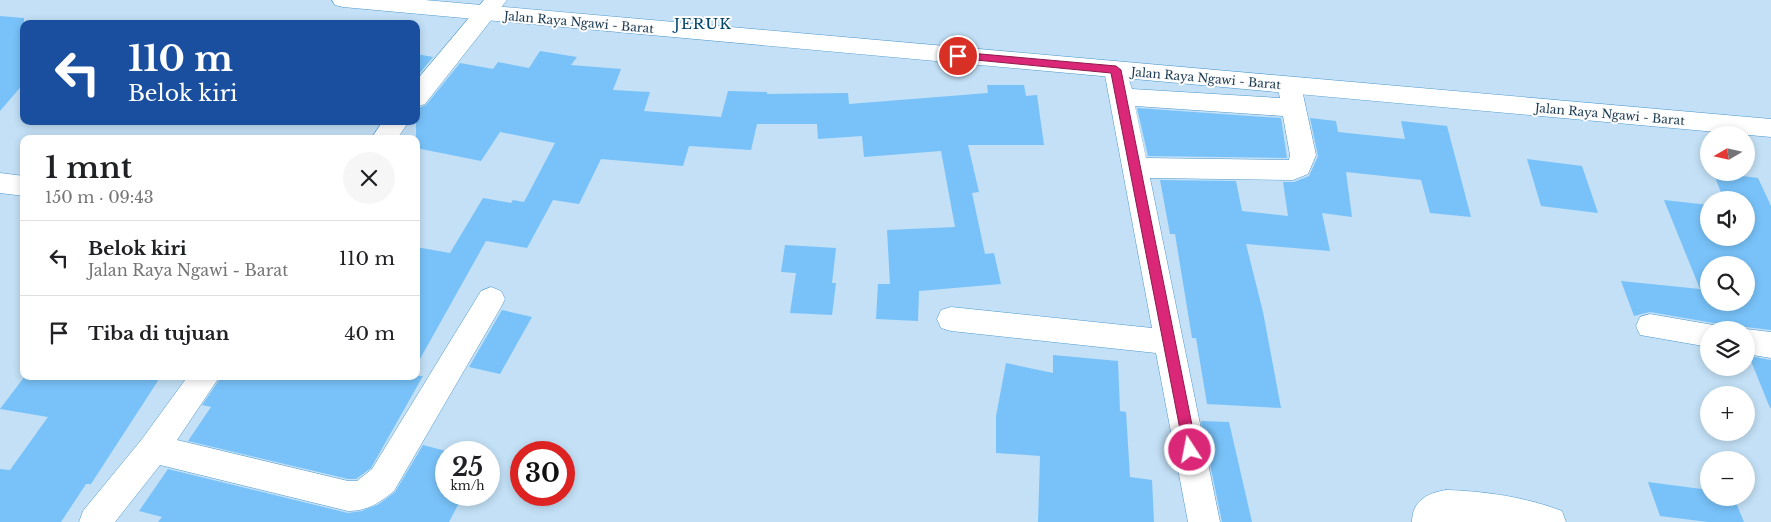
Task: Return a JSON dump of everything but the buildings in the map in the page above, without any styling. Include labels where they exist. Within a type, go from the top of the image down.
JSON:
[{"type":"street","name":"Jalan Raya Ngawi - Barat","points":[[343,0],[491,7],[1119,84],[1769,131]]},
{"type":"street","points":[[420,93],[491,7]]},
{"type":"street","points":[[1119,84],[1204,522]]},
{"type":"street","points":[[1136,168],[1292,170],[1299,166],[1303,155],[1290,96]]},
{"type":"street","points":[[386,135],[394,125]]},
{"type":"street","points":[[0,183],[20,186]]},
{"type":"street","points":[[153,449],[348,496],[362,496],[383,480],[491,299]]},
{"type":"street","points":[[951,319],[1170,342]]},
{"type":"street","points":[[1650,326],[1700,334]]},
{"type":"street","points":[[1755,342],[1771,345]]},
{"type":"street","points":[[95,522],[153,449],[202,380]]},
{"type":"street","points":[[1428,522],[1428,515],[1437,507],[1535,520]]},
{"type":"district","name":"JERUK","points":[[703,23]]},
{"type":"route","points":[[958,56],[1116,70],[1190,450]]}]
